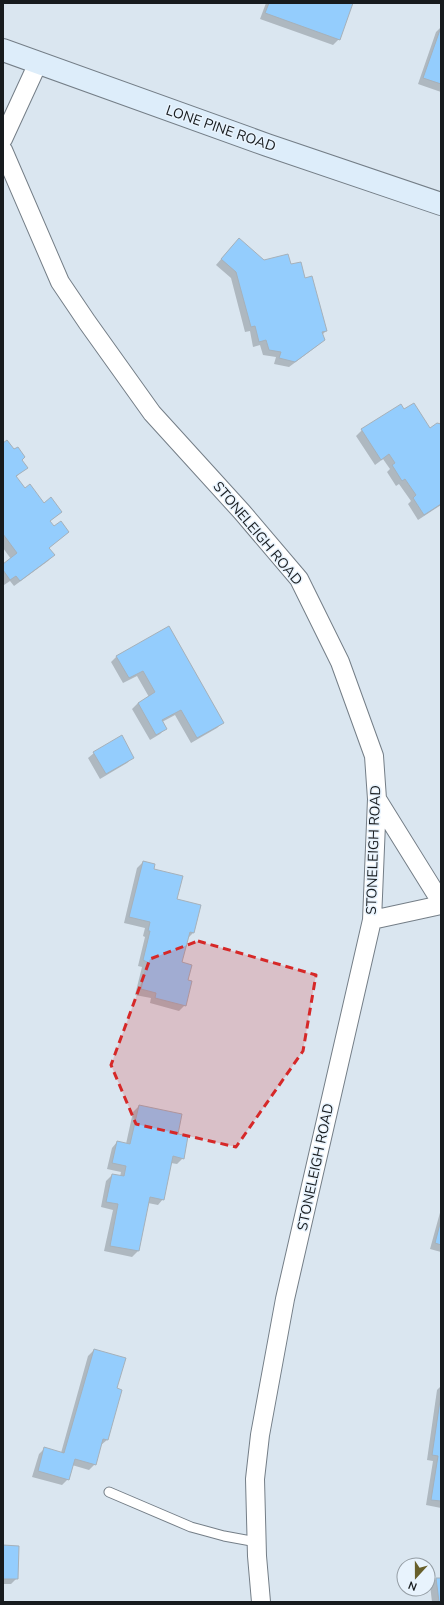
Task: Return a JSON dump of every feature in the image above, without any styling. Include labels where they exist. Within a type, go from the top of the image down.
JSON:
[{"type":"street","name":"LONE PINE ROAD","points":[[3,50],[267,145],[441,204]]},
{"type":"street","points":[[3,138],[38,63]]},
{"type":"street","name":"STONELEIGH ROAD","points":[[3,150],[60,282],[82,315],[152,413],[242,512],[299,579],[340,662],[374,756],[377,799],[372,920],[286,1299],[261,1428],[256,1479],[256,1542],[261,1602]]},
{"type":"street","points":[[372,920],[441,903],[377,799]]},
{"type":"lane","points":[[109,1492],[191,1527],[224,1536],[256,1542]]},
{"type":"highlighted area","points":[[198,941],[316,975],[303,1051],[236,1147],[136,1124],[111,1065],[150,959]]},
{"type":"building","points":[[269,3],[353,3],[340,40],[265,13]]},
{"type":"building","points":[[441,27],[441,84],[423,78]]},
{"type":"building","points":[[239,238],[264,260],[288,254],[291,264],[301,262],[305,278],[312,276],[327,331],[322,332],[325,340],[295,362],[279,358],[281,352],[269,350],[266,340],[259,342],[255,326],[251,327],[236,272],[221,259]]},
{"type":"building","points":[[414,403],[430,428],[437,423],[441,424],[441,504],[424,515],[413,498],[416,495],[405,479],[402,481],[392,465],[395,463],[389,454],[381,460],[361,429],[401,404],[404,409]]},
{"type":"building","points":[[7,440],[14,449],[18,447],[25,457],[22,460],[28,468],[16,476],[25,488],[30,484],[44,503],[51,497],[62,512],[50,521],[54,526],[61,521],[69,532],[49,548],[55,555],[20,581],[16,576],[10,580],[3,570],[3,564],[17,553],[3,534],[3,443]]},
{"type":"building","points":[[169,626],[224,723],[197,738],[181,710],[162,720],[167,729],[156,735],[138,703],[155,692],[143,671],[129,678],[116,656]]},
{"type":"building","points":[[122,735],[134,758],[106,774],[93,752]]},
{"type":"building","points":[[143,861],[155,864],[154,869],[183,876],[177,899],[201,905],[194,933],[190,932],[182,962],[192,965],[188,980],[192,981],[186,1006],[155,998],[156,993],[141,989],[147,962],[143,960],[150,931],[148,931],[150,922],[129,917]]},
{"type":"building","points":[[139,1105],[182,1114],[178,1134],[188,1136],[184,1159],[173,1156],[164,1200],[150,1197],[139,1251],[110,1246],[118,1204],[106,1202],[112,1174],[124,1176],[126,1166],[112,1163],[117,1141],[130,1144]]},
{"type":"building","points":[[441,1220],[441,1245],[435,1243]]},
{"type":"building","points":[[94,1349],[126,1358],[117,1388],[122,1390],[108,1440],[103,1439],[96,1465],[75,1459],[69,1480],[38,1471],[44,1447],[64,1453]]},
{"type":"building","points":[[441,1394],[441,1501],[431,1500],[438,1456],[432,1455]]},
{"type":"building","points":[[3,1545],[19,1546],[18,1579],[3,1579]]},
{"type":"building","points":[[436,1578],[441,1578],[441,1602],[439,1602]]}]
